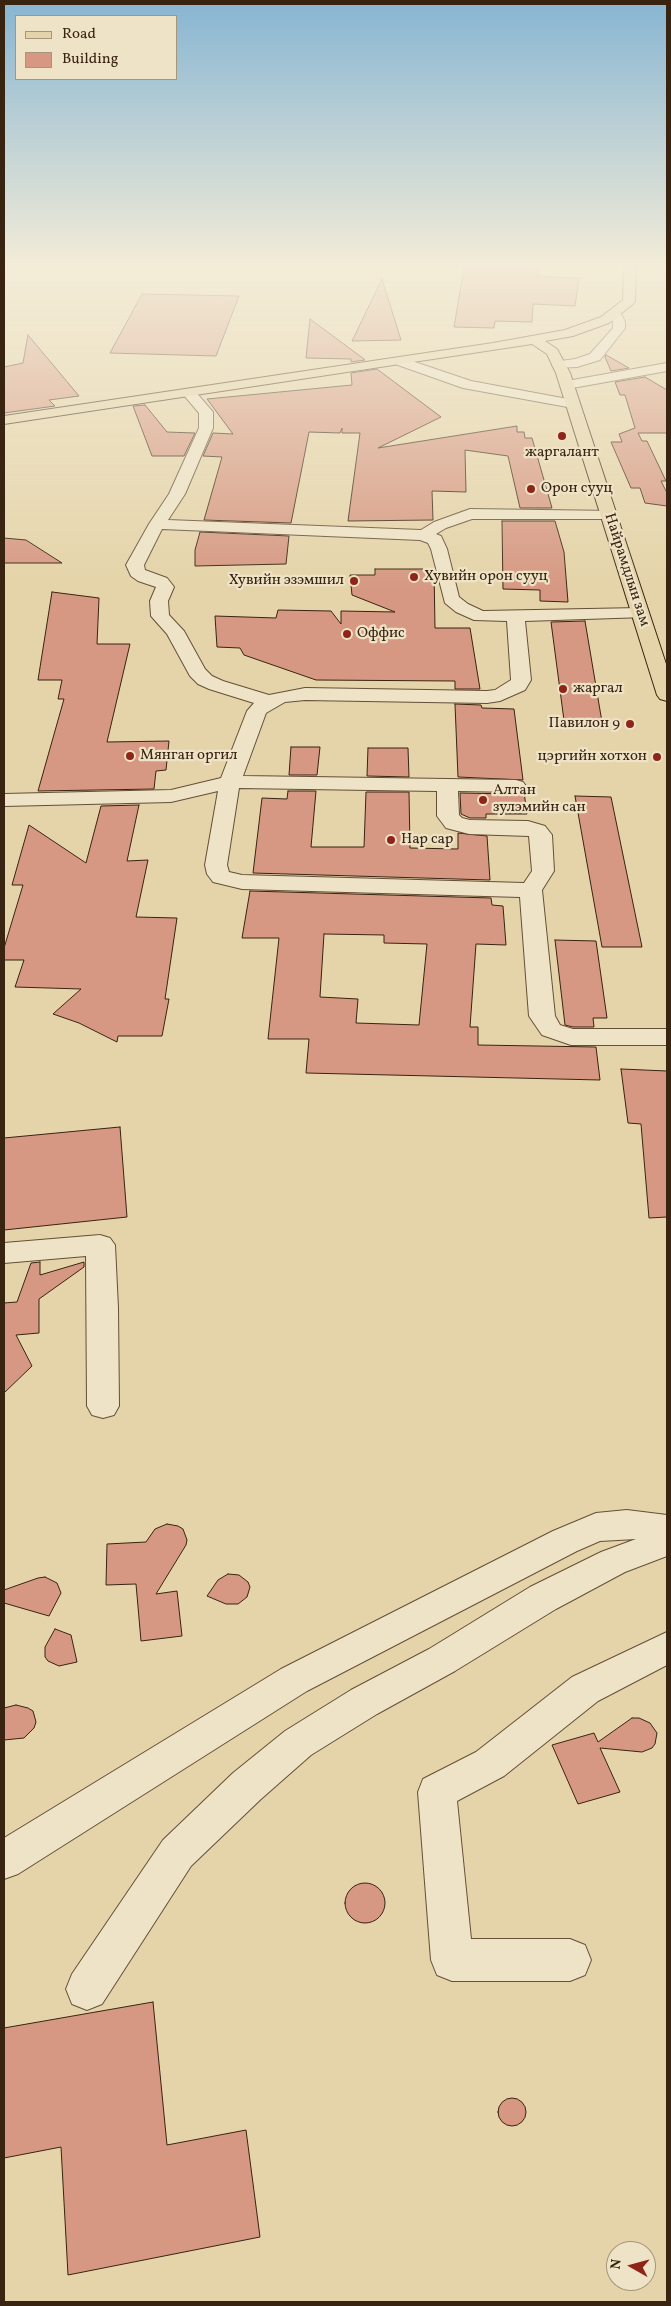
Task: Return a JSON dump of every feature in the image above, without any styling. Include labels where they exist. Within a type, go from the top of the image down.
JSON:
[{"type":"main road","points":[[4,420],[310,375]]},
{"type":"main road","name":"Найрамдлын зам","points":[[563,375],[667,695]]},
{"type":"street","points":[[439,375],[468,385],[573,404]]},
{"type":"street","points":[[567,384],[622,375]]},
{"type":"street","points":[[189,393],[206,412],[206,428],[177,494],[156,524],[135,565],[137,572],[144,577],[161,582],[165,587],[159,600],[160,616],[175,631],[197,672],[205,680],[216,686],[270,701]]},
{"type":"street","points":[[424,535],[440,525],[470,514],[609,514]]},
{"type":"street","points":[[156,524],[406,532],[424,535],[435,540],[439,549],[451,599],[462,608],[480,616],[640,613]]},
{"type":"street","points":[[519,616],[515,623],[520,680],[518,686],[500,695],[487,697],[305,694],[292,695],[270,701],[257,712],[230,782],[216,865],[218,874],[227,880],[242,882],[531,890]]},
{"type":"street","points":[[4,800],[172,796],[230,782],[516,786]]},
{"type":"street","points":[[447,785],[448,816],[454,823],[469,827],[528,828],[540,832],[543,871],[531,890],[542,1016],[550,1030],[571,1037],[667,1037]]},
{"type":"street","points":[[4,1253],[100,1245],[104,1308],[103,1406]]},
{"type":"street","points":[[4,1860],[294,1680],[565,1541],[596,1527],[627,1524],[667,1529]]},
{"type":"street","points":[[87,1989],[178,1853],[247,1786],[298,1743],[364,1702],[442,1660],[543,1598],[613,1562],[667,1542]]},
{"type":"street","points":[[570,1960],[452,1960],[437,1792],[490,1764],[585,1689],[667,1648]]},
{"type":"building","points":[[4,375],[61,375],[79,396],[49,400],[55,406],[4,413]]},
{"type":"building","points":[[351,375],[384,375],[441,417],[378,448],[517,426],[517,432],[524,432],[525,438],[532,438],[552,508],[520,508],[508,456],[465,450],[466,492],[432,491],[433,520],[348,521],[360,433],[342,433],[342,428],[340,433],[309,432],[291,523],[204,520],[222,457],[203,456],[213,433],[233,434],[207,399],[352,385]]},
{"type":"building","points":[[645,377],[667,390],[667,433],[638,433],[642,441],[647,441],[666,481],[661,481],[667,493],[667,506],[645,503],[640,488],[631,488],[611,442],[622,442],[619,434],[635,428],[625,395],[620,395],[615,382]]},
{"type":"building","points":[[145,405],[167,432],[195,433],[184,456],[152,456],[133,406]]},
{"type":"building","points":[[502,521],[555,521],[564,552],[568,602],[540,601],[540,590],[503,589]]},
{"type":"building","points":[[200,532],[289,536],[286,564],[195,566],[195,550]]},
{"type":"building","points":[[4,538],[26,540],[62,563],[4,563]]},
{"type":"building","points":[[375,569],[434,569],[435,628],[470,628],[480,689],[455,689],[455,681],[316,680],[244,655],[240,648],[217,647],[215,616],[276,618],[278,610],[331,611],[341,624],[341,611],[395,612],[352,595],[350,575],[375,575]]},
{"type":"building","points":[[52,592],[99,598],[97,644],[130,644],[107,742],[169,741],[166,770],[156,771],[154,789],[38,791],[64,699],[58,699],[62,680],[38,680]]},
{"type":"building","points":[[585,621],[603,728],[565,728],[551,622]]},
{"type":"building","points":[[455,704],[481,705],[482,708],[514,709],[523,780],[458,777]]},
{"type":"building","points":[[291,747],[320,747],[317,775],[289,775]]},
{"type":"building","points":[[368,748],[408,748],[409,777],[367,776]]},
{"type":"building","points":[[288,791],[316,791],[311,847],[364,847],[366,792],[409,792],[410,848],[458,849],[458,833],[487,836],[490,880],[253,873],[262,798],[287,799]]},
{"type":"building","points":[[524,792],[527,814],[486,814],[486,818],[470,818],[461,814],[460,793],[516,794]]},
{"type":"building","points":[[575,796],[611,797],[642,947],[602,947]]},
{"type":"building","points":[[139,805],[127,861],[148,860],[136,917],[177,918],[165,999],[169,999],[162,1036],[118,1036],[117,1042],[79,1023],[53,1014],[81,989],[15,987],[24,960],[4,960],[4,948],[23,885],[12,885],[29,825],[86,863],[101,806]]},
{"type":"building","points":[[250,891],[491,898],[492,905],[503,906],[506,945],[476,944],[470,1027],[478,1027],[478,1045],[596,1047],[600,1080],[306,1073],[309,1039],[268,1039],[279,938],[242,938]],"holes":[[[324,934],[384,935],[384,943],[427,944],[419,1025],[356,1023],[358,999],[320,997]]]},
{"type":"building","points":[[555,940],[596,941],[607,1018],[593,1018],[594,1027],[565,1025]]},
{"type":"building","points":[[621,1069],[667,1071],[667,1217],[649,1218],[641,1124],[628,1123]]},
{"type":"building","points":[[120,1127],[127,1217],[4,1230],[4,1138]]},
{"type":"building","points":[[40,1262],[40,1275],[84,1262],[84,1267],[39,1299],[39,1333],[16,1335],[32,1366],[4,1393],[4,1303],[17,1302],[31,1263]]},
{"type":"building","points":[[167,1524],[183,1529],[187,1540],[186,1545],[156,1594],[177,1591],[182,1636],[141,1641],[136,1584],[106,1585],[107,1544],[146,1542],[155,1529]]},
{"type":"building","points":[[228,1574],[239,1575],[248,1582],[250,1587],[247,1597],[238,1604],[226,1604],[207,1596],[218,1580]]},
{"type":"building","points":[[45,1577],[57,1583],[61,1593],[49,1616],[4,1603],[4,1590]]},
{"type":"building","points":[[55,1629],[71,1635],[77,1662],[59,1666],[48,1661],[45,1657],[45,1647]]},
{"type":"building","points":[[16,1705],[33,1711],[36,1722],[34,1728],[24,1738],[4,1740],[4,1708]]},
{"type":"building","points":[[632,1718],[639,1718],[650,1723],[657,1733],[655,1744],[652,1748],[642,1752],[600,1748],[620,1792],[578,1804],[552,1745],[594,1733],[598,1742]]},
{"type":"building","points":[[369,1883],[376,1886],[382,1892],[385,1903],[384,1911],[376,1920],[369,1923],[361,1923],[354,1920],[346,1911],[345,1899],[348,1892],[357,1884]]},
{"type":"building","points":[[153,2002],[167,2145],[246,2130],[260,2237],[68,2275],[61,2147],[4,2158],[4,2028]]},
{"type":"building","points":[[512,2098],[522,2102],[526,2112],[522,2122],[512,2126],[502,2122],[498,2112],[502,2102]]},
{"type":"place","name":"жаргалант","points":[[562,436]]},
{"type":"place","name":"Орон сууц","points":[[531,489]]},
{"type":"place","name":"Хувийн орон сууц","points":[[414,577]]},
{"type":"place","name":"Хувийн эзэмшил","points":[[354,581]]},
{"type":"place","name":"Оффис","points":[[347,634]]},
{"type":"place","name":"жаргал","points":[[563,689]]},
{"type":"place","name":"Павилон 9","points":[[630,724]]},
{"type":"place","name":"Мянган оргил","points":[[130,756]]},
{"type":"place","name":"цэргийн хотхон","points":[[657,757]]},
{"type":"place","name":"Алтан зулэмийн сан","points":[[483,800]]},
{"type":"place","name":"Нар сар","points":[[391,840]]}]
